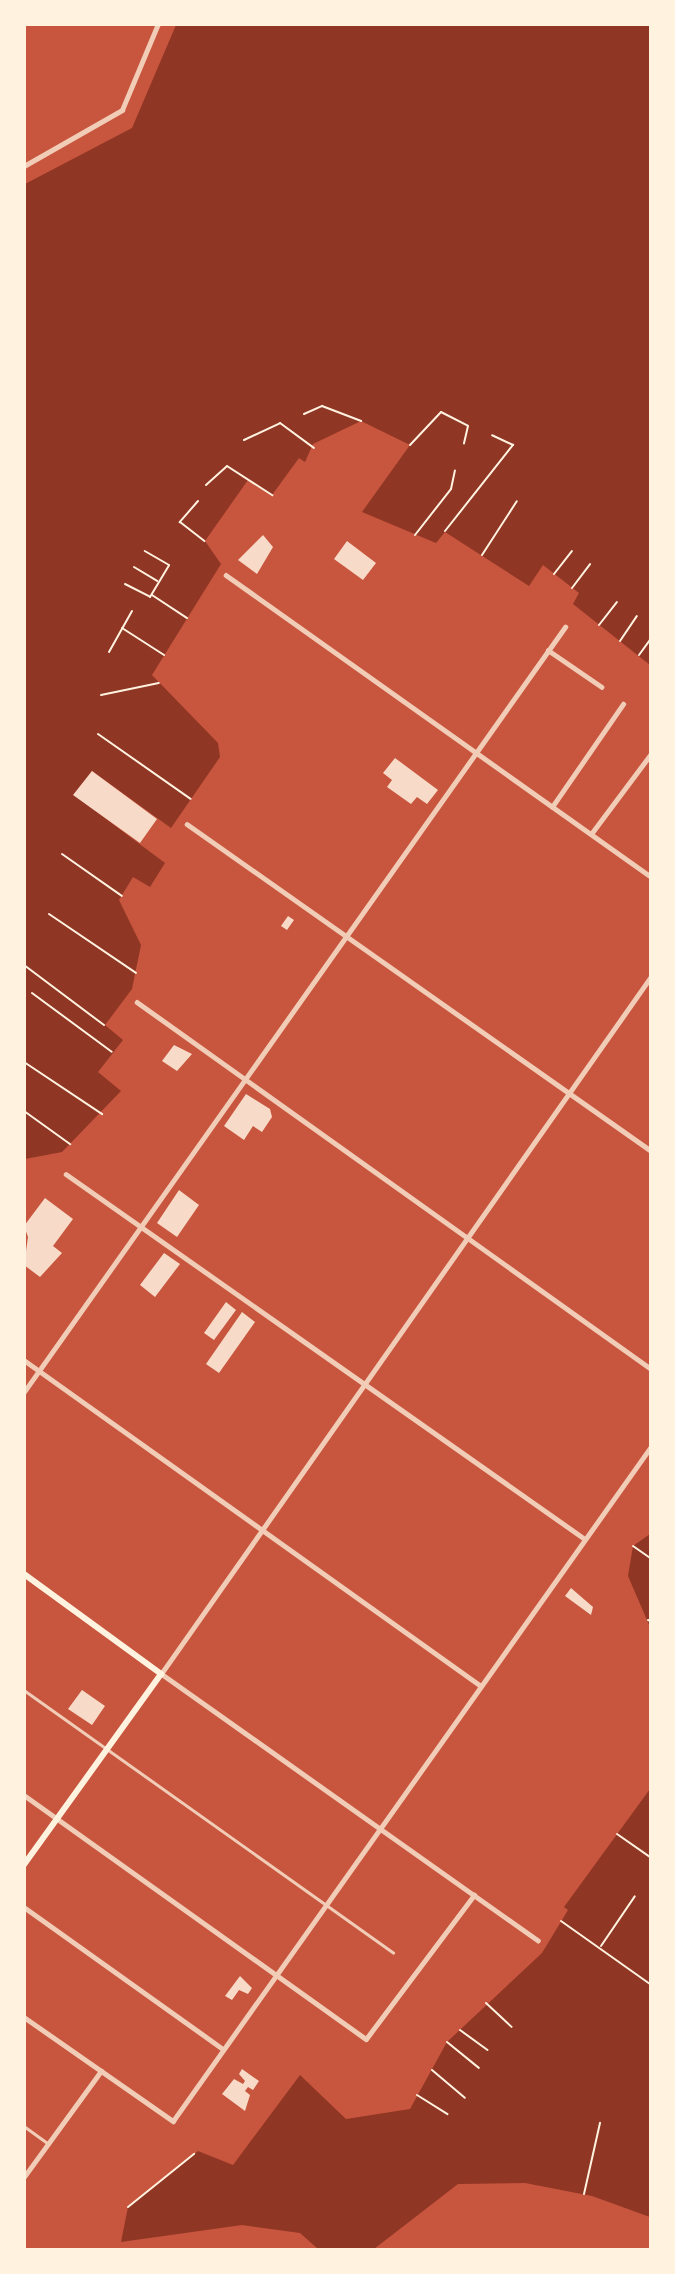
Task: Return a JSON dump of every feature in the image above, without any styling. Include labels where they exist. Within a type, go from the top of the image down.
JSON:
[{"type":"main road","points":[[24,1865],[161,1674],[26,1578]]},
{"type":"street","points":[[24,166],[122,110],[158,24]]},
{"type":"street","points":[[226,575],[650,876]]},
{"type":"street","points":[[24,1392],[565,627]]},
{"type":"street","points":[[548,650],[601,687]]},
{"type":"street","points":[[552,807],[623,704]]},
{"type":"street","points":[[591,834],[650,755]]},
{"type":"street","points":[[187,824],[650,1150]]},
{"type":"street","points":[[538,1941],[161,1674],[260,1527],[571,1093],[650,978]]},
{"type":"street","points":[[137,1002],[650,1368]]},
{"type":"street","points":[[66,1174],[585,1539]]},
{"type":"street","points":[[24,1360],[481,1686]]},
{"type":"street","points":[[24,2017],[173,2121],[650,1448]]},
{"type":"street","points":[[24,1796],[366,2039],[474,1895]]},
{"type":"street","points":[[24,1907],[223,2049]]},
{"type":"street","points":[[24,2177],[101,2071]]},
{"type":"lane","points":[[24,1690],[109,1747],[393,1952]]},
{"type":"lane","points":[[24,2126],[48,2144]]},
{"type":"path","points":[[303,414],[322,406],[361,421]]},
{"type":"path","points":[[410,445],[441,412],[468,426],[464,444]]},
{"type":"path","points":[[244,440],[280,423],[314,448]]},
{"type":"path","points":[[445,531],[513,445],[492,435]]},
{"type":"path","points":[[206,485],[228,466],[272,495]]},
{"type":"path","points":[[415,535],[451,488],[455,470]]},
{"type":"path","points":[[482,555],[517,501]]},
{"type":"path","points":[[198,502],[180,522],[205,541]]},
{"type":"path","points":[[145,551],[169,565],[152,594]]},
{"type":"path","points":[[554,574],[572,551]]},
{"type":"path","points":[[572,587],[590,564]]},
{"type":"path","points":[[134,567],[159,582]]},
{"type":"path","points":[[125,583],[152,594],[187,618]]},
{"type":"path","points":[[599,625],[617,602]]},
{"type":"path","points":[[109,652],[131,611]]},
{"type":"path","points":[[620,641],[637,616]]},
{"type":"path","points":[[122,628],[164,655]]},
{"type":"path","points":[[639,655],[650,640]]},
{"type":"path","points":[[101,695],[159,683]]},
{"type":"path","points":[[99,734],[191,799]]},
{"type":"path","points":[[62,854],[122,896]]},
{"type":"path","points":[[49,914],[136,973]]},
{"type":"path","points":[[24,965],[104,1025]]},
{"type":"path","points":[[32,993],[112,1052]]},
{"type":"path","points":[[24,1062],[102,1114]]},
{"type":"path","points":[[24,1111],[71,1144]]},
{"type":"path","points":[[633,1546],[650,1558]]},
{"type":"path","points":[[617,1834],[650,1857]]},
{"type":"path","points":[[601,1947],[635,1896]]},
{"type":"path","points":[[561,1921],[650,1984]]},
{"type":"path","points":[[486,2003],[512,2026]]},
{"type":"path","points":[[460,2030],[488,2050]]},
{"type":"path","points":[[447,2042],[479,2068]]},
{"type":"path","points":[[432,2070],[465,2098]]},
{"type":"path","points":[[417,2095],[447,2114]]},
{"type":"path","points":[[584,2194],[600,2123]]},
{"type":"path","points":[[128,2207],[194,2154]]},
{"type":"shaded area","points":[[176,25],[650,25],[650,665],[573,604],[579,593],[543,565],[529,586],[445,532],[436,543],[362,512],[410,445],[361,421],[313,444],[305,462],[299,458],[272,495],[248,480],[205,541],[221,564],[152,675],[218,743],[220,757],[171,828],[92,771],[74,795],[165,863],[150,887],[133,877],[119,900],[141,945],[132,989],[105,1025],[123,1040],[98,1072],[121,1091],[62,1152],[25,1159],[25,184],[132,128]]},
{"type":"shaded area","points":[[650,1534],[650,1627],[628,1576],[633,1546]]},
{"type":"shaded area","points":[[650,1789],[650,2217],[592,2196],[525,2183],[458,2184],[374,2249],[318,2249],[300,2233],[242,2225],[121,2242],[128,2207],[198,2151],[233,2165],[300,2075],[346,2119],[410,2109],[447,2042],[542,1953],[568,1910],[564,1907]]},
{"type":"building","points":[[263,535],[273,547],[257,574],[238,560]]},
{"type":"building","points":[[347,541],[376,563],[363,580],[334,559]]},
{"type":"building","points":[[395,758],[438,790],[427,804],[417,797],[411,804],[387,787],[392,780],[383,773]]},
{"type":"building","points":[[92,771],[157,819],[140,843],[73,795]]},
{"type":"building","points":[[288,916],[294,920],[287,930],[281,926]]},
{"type":"building","points":[[174,1045],[192,1054],[177,1071],[162,1061]]},
{"type":"building","points":[[246,1094],[270,1109],[272,1117],[262,1132],[253,1126],[244,1140],[224,1126]]},
{"type":"building","points":[[179,1190],[199,1205],[177,1237],[157,1223]]},
{"type":"building","points":[[45,1198],[73,1219],[53,1246],[62,1253],[40,1277],[24,1265],[28,1237],[24,1226]]},
{"type":"building","points":[[164,1253],[180,1264],[155,1297],[140,1285]]},
{"type":"building","points":[[226,1302],[236,1310],[214,1340],[204,1333]]},
{"type":"building","points":[[242,1312],[255,1322],[219,1373],[206,1364]]},
{"type":"building","points":[[571,1588],[593,1607],[591,1615],[565,1596]]},
{"type":"building","points":[[82,1690],[105,1706],[92,1725],[68,1709]]},
{"type":"building","points":[[240,1976],[252,1988],[248,1994],[239,1990],[232,2000],[225,1996]]},
{"type":"building","points":[[242,2069],[259,2081],[253,2090],[248,2087],[245,2091],[250,2095],[245,2111],[222,2094],[234,2079],[243,2084],[245,2081],[239,2074]]}]
